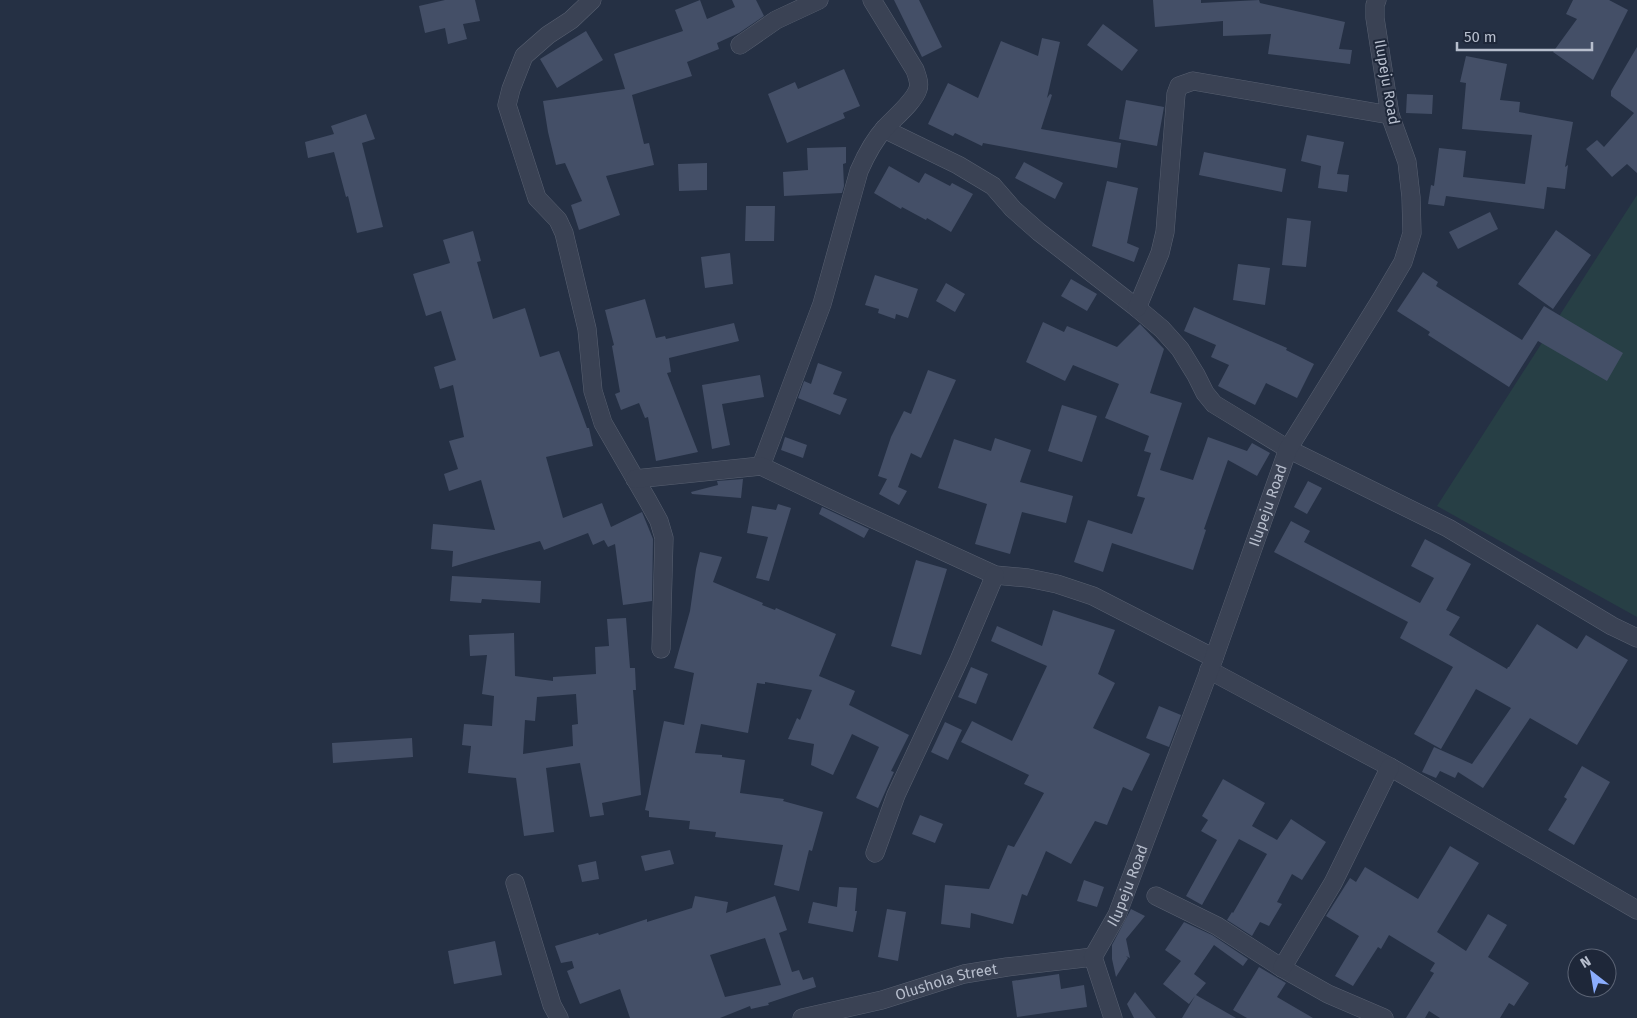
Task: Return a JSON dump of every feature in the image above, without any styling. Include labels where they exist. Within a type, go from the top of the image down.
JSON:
[{"type":"street","points":[[592,0],[571,20],[548,35],[524,56],[511,89],[508,105],[537,198],[558,220],[564,233],[587,329],[593,391],[603,424],[659,522],[664,538],[661,649]]},
{"type":"street","points":[[740,45],[776,20],[819,0]]},
{"type":"street","points":[[761,466],[822,304],[859,171],[868,151],[884,129],[912,100],[918,89],[918,79],[915,70],[872,0]]},
{"type":"street","name":"Ilupeju Road","points":[[1093,957],[1117,915],[1212,664],[1288,449],[1385,293],[1402,262],[1412,233],[1407,162],[1390,115],[1375,18],[1378,0]]},
{"type":"street","points":[[1137,308],[1160,253],[1165,232],[1176,94],[1180,86],[1193,81],[1390,115]]},
{"type":"street","points":[[884,129],[958,166],[993,186],[1013,209],[1039,232],[1137,308],[1162,330],[1180,349],[1205,393],[1214,404],[1288,449],[1448,528],[1612,626],[1637,638]]},
{"type":"street","points":[[635,479],[761,466],[995,575],[1028,578],[1057,584],[1093,596],[1637,910]]},
{"type":"street","points":[[876,853],[896,795],[959,660],[995,575]]},
{"type":"street","points":[[1282,968],[1333,883],[1390,767]]},
{"type":"street","points":[[515,883],[552,1005],[560,1018]]},
{"type":"street","points":[[1156,896],[1217,926],[1282,968],[1328,994],[1384,1018]]},
{"type":"street","points":[[1093,957],[1113,1018]]},
{"type":"street","name":"Olushola Street","points":[[802,1018],[882,1000],[964,974],[1093,957]]},
{"type":"green space","points":[[1637,195],[1637,617],[1437,506]]},
{"type":"building","points":[[445,0],[475,0],[480,21],[463,24],[467,39],[448,44],[445,28],[425,33],[419,6]]},
{"type":"building","points":[[700,0],[707,19],[735,7],[732,0],[756,0],[764,16],[739,33],[717,43],[719,49],[687,62],[692,76],[632,95],[644,144],[649,143],[654,165],[606,176],[620,215],[579,230],[571,205],[582,201],[565,163],[556,165],[543,101],[625,89],[614,54],[683,31],[675,10]]},
{"type":"building","points":[[894,0],[919,0],[942,47],[922,57]]},
{"type":"building","points":[[1153,0],[1201,0],[1201,3],[1259,0],[1260,3],[1345,22],[1339,49],[1352,50],[1350,64],[1268,54],[1271,34],[1223,36],[1223,21],[1155,27]]},
{"type":"building","points":[[1573,0],[1609,0],[1628,10],[1593,80],[1553,52],[1577,19],[1566,14]]},
{"type":"building","points":[[1103,24],[1138,50],[1122,71],[1087,45]]},
{"type":"building","points":[[586,31],[603,60],[557,88],[540,59]]},
{"type":"building","points":[[1042,38],[1060,42],[1047,98],[1050,94],[1052,95],[1041,129],[1121,143],[1117,168],[983,143],[982,146],[955,133],[953,136],[928,124],[948,83],[978,98],[1001,41],[1038,56]]},
{"type":"building","points":[[1637,47],[1637,173],[1627,164],[1612,177],[1586,149],[1597,140],[1604,147],[1634,113],[1611,96],[1611,91]]},
{"type":"building","points":[[1466,56],[1507,64],[1500,100],[1520,102],[1519,112],[1573,122],[1565,167],[1568,165],[1565,189],[1547,187],[1544,209],[1446,196],[1444,206],[1428,204],[1431,185],[1434,186],[1439,148],[1466,151],[1463,177],[1525,184],[1532,135],[1462,129],[1466,83],[1460,82]]},
{"type":"building","points":[[844,69],[860,106],[843,113],[845,118],[787,143],[768,94],[795,82],[798,89]]},
{"type":"building","points":[[1407,94],[1433,95],[1432,114],[1406,113]]},
{"type":"building","points":[[1126,100],[1164,107],[1157,146],[1119,139]]},
{"type":"building","points":[[366,114],[375,139],[362,143],[383,227],[357,233],[334,152],[308,158],[305,142],[334,134],[331,126]]},
{"type":"building","points":[[1307,135],[1344,142],[1337,174],[1349,175],[1347,192],[1318,188],[1321,166],[1301,161]]},
{"type":"building","points":[[846,147],[846,163],[843,164],[844,186],[842,193],[784,196],[783,172],[808,170],[807,148]]},
{"type":"building","points":[[1204,152],[1286,169],[1282,192],[1199,175]]},
{"type":"building","points":[[1024,162],[1063,183],[1055,199],[1015,178]]},
{"type":"building","points":[[707,163],[707,190],[679,191],[678,164]]},
{"type":"building","points":[[889,166],[919,183],[925,173],[950,186],[952,183],[973,194],[951,232],[927,218],[926,220],[902,207],[901,209],[874,193]]},
{"type":"building","points":[[1107,181],[1138,188],[1127,243],[1139,248],[1134,262],[1092,246]]},
{"type":"building","points":[[746,206],[775,206],[774,241],[745,241]]},
{"type":"building","points":[[1490,212],[1498,229],[1458,249],[1449,232]]},
{"type":"building","points":[[1287,218],[1311,221],[1306,267],[1282,265]]},
{"type":"building","points":[[1556,230],[1591,255],[1553,309],[1518,284]]},
{"type":"building","points":[[473,231],[481,261],[477,262],[493,319],[525,308],[540,357],[559,351],[587,428],[589,428],[593,446],[546,457],[563,518],[602,503],[611,527],[642,512],[653,539],[652,601],[623,605],[615,544],[608,547],[604,540],[593,545],[588,533],[544,550],[540,541],[452,567],[453,551],[431,549],[433,524],[495,530],[481,480],[449,491],[444,474],[458,469],[449,441],[464,437],[453,385],[440,389],[434,367],[456,360],[441,311],[426,316],[413,274],[450,263],[443,240]]},
{"type":"building","points":[[730,253],[733,284],[705,288],[701,257]]},
{"type":"building","points":[[1238,264],[1270,268],[1265,305],[1233,300]]},
{"type":"building","points":[[1423,272],[1438,282],[1436,286],[1522,340],[1544,306],[1623,353],[1607,381],[1538,341],[1509,387],[1428,335],[1430,332],[1397,311]]},
{"type":"building","points":[[875,275],[918,289],[908,318],[896,314],[895,319],[878,313],[879,309],[865,305]]},
{"type":"building","points":[[1071,279],[1097,294],[1087,311],[1061,296]]},
{"type":"building","points":[[946,283],[965,294],[955,312],[936,301]]},
{"type":"building","points":[[645,299],[656,338],[665,336],[666,339],[734,323],[739,341],[669,358],[671,372],[667,373],[698,452],[656,461],[648,417],[645,418],[639,403],[621,410],[615,394],[620,392],[612,346],[614,345],[605,310]]},
{"type":"building","points":[[1194,307],[1287,348],[1286,350],[1314,364],[1297,398],[1266,383],[1255,405],[1218,386],[1229,365],[1211,357],[1216,345],[1184,331]]},
{"type":"building","points":[[1043,322],[1064,332],[1067,326],[1117,347],[1140,324],[1164,349],[1150,393],[1182,403],[1160,470],[1193,480],[1208,437],[1247,451],[1252,443],[1270,453],[1257,476],[1228,460],[1204,529],[1206,530],[1193,570],[1112,543],[1103,572],[1074,562],[1088,520],[1132,534],[1145,498],[1137,496],[1151,453],[1144,451],[1149,436],[1105,418],[1119,384],[1073,365],[1065,381],[1026,362]]},
{"type":"building","points":[[818,363],[842,372],[833,394],[847,399],[840,415],[798,398],[804,381],[811,384]]},
{"type":"building","points":[[928,370],[956,380],[921,458],[911,453],[898,487],[907,491],[899,505],[879,494],[887,479],[878,476],[891,437],[904,411],[911,414]]},
{"type":"building","points":[[760,375],[764,397],[722,404],[730,445],[712,449],[702,385]]},
{"type":"building","points":[[1062,405],[1097,416],[1082,462],[1048,451]]},
{"type":"building","points":[[785,437],[807,445],[803,458],[781,450]]},
{"type":"building","points":[[995,438],[1031,450],[1020,482],[1073,496],[1066,523],[1022,512],[1010,554],[975,544],[987,504],[938,488],[954,439],[991,451]]},
{"type":"building","points":[[743,479],[741,498],[692,494],[691,492],[718,485],[717,481]]},
{"type":"building","points":[[1308,481],[1322,488],[1307,514],[1294,507]]},
{"type":"building","points":[[778,504],[791,508],[769,581],[756,578],[768,537],[747,533],[752,506],[776,510]]},
{"type":"building","points":[[822,507],[869,529],[864,538],[819,514]]},
{"type":"building","points":[[1291,521],[1310,531],[1304,542],[1420,603],[1434,578],[1411,566],[1425,539],[1471,564],[1446,610],[1460,617],[1449,635],[1507,669],[1537,624],[1577,649],[1586,635],[1628,660],[1577,745],[1530,718],[1483,788],[1458,772],[1455,778],[1440,771],[1436,778],[1422,772],[1434,747],[1472,764],[1511,708],[1476,689],[1441,749],[1414,734],[1453,667],[1400,638],[1408,622],[1274,552]]},
{"type":"building","points":[[700,552],[722,557],[713,582],[763,603],[762,605],[775,610],[776,608],[836,634],[819,676],[855,691],[849,705],[909,735],[891,771],[894,772],[878,808],[856,798],[879,747],[852,734],[833,775],[811,765],[814,744],[788,739],[797,718],[800,720],[812,690],[765,682],[765,684],[757,683],[748,733],[701,724],[695,753],[722,755],[722,757],[745,760],[740,793],[784,799],[783,801],[823,812],[812,851],[809,850],[799,891],[774,885],[783,845],[715,837],[716,832],[689,829],[690,821],[649,817],[649,811],[645,810],[664,721],[684,725],[694,673],[674,668],[690,611]]},
{"type":"building","points":[[916,560],[947,569],[921,655],[891,646]]},
{"type":"building","points":[[452,576],[541,581],[540,603],[482,599],[481,603],[450,601]]},
{"type":"building","points":[[1053,610],[1115,630],[1098,674],[1115,683],[1093,728],[1150,754],[1132,791],[1123,787],[1107,825],[1095,821],[1071,864],[1046,851],[1027,896],[1022,894],[1013,924],[971,913],[970,928],[941,924],[945,885],[989,889],[1008,845],[1014,847],[1044,793],[1024,784],[1029,775],[961,742],[972,721],[1012,741],[1047,666],[991,641],[997,626],[1042,646]]},
{"type":"building","points":[[626,618],[630,668],[635,668],[636,690],[633,690],[641,795],[602,803],[604,815],[590,817],[580,763],[546,768],[554,832],[524,836],[516,778],[468,773],[471,746],[462,745],[464,724],[492,726],[494,696],[482,694],[487,655],[470,656],[469,635],[514,633],[515,676],[553,681],[553,677],[596,674],[595,647],[609,646],[607,619]],"holes":[[[576,694],[578,724],[572,725],[573,746],[523,754],[525,720],[535,721],[537,697]]]},
{"type":"building","points":[[971,667],[988,674],[976,704],[958,697]]},
{"type":"building","points":[[1159,706],[1181,715],[1169,747],[1146,738]]},
{"type":"building","points":[[945,722],[962,730],[948,760],[931,752]]},
{"type":"building","points":[[412,738],[413,757],[333,763],[332,743]]},
{"type":"building","points":[[1582,766],[1610,782],[1574,845],[1548,830],[1567,799],[1564,797]]},
{"type":"building","points":[[1223,779],[1265,803],[1252,826],[1277,840],[1291,819],[1326,842],[1302,880],[1292,874],[1277,902],[1282,904],[1269,926],[1260,922],[1252,936],[1227,920],[1233,913],[1267,854],[1239,839],[1202,905],[1186,896],[1217,840],[1201,831],[1208,820],[1202,816]]},
{"type":"building","points":[[920,815],[943,824],[935,843],[912,834]]},
{"type":"building","points":[[1450,846],[1479,863],[1437,932],[1466,951],[1488,914],[1507,925],[1488,957],[1529,983],[1514,1006],[1509,1003],[1500,1018],[1440,1018],[1429,1011],[1425,1018],[1406,1018],[1434,973],[1430,971],[1435,963],[1389,935],[1381,949],[1378,947],[1353,986],[1335,976],[1359,936],[1326,916],[1350,878],[1356,882],[1365,867],[1418,899]]},
{"type":"building","points":[[670,850],[674,864],[645,871],[641,856]]},
{"type":"building","points":[[596,861],[599,879],[582,882],[578,865]]},
{"type":"building","points":[[1084,880],[1104,887],[1097,907],[1077,901]]},
{"type":"building","points":[[839,887],[857,888],[855,911],[857,911],[853,932],[808,923],[813,902],[837,907]]},
{"type":"building","points":[[695,896],[728,902],[726,913],[775,896],[787,930],[779,933],[792,972],[799,970],[803,980],[813,977],[816,987],[768,1003],[769,1005],[751,1009],[750,1006],[720,1018],[630,1018],[620,989],[580,1004],[567,971],[574,968],[572,961],[561,963],[555,946],[692,908]],"holes":[[[765,938],[781,985],[725,997],[710,955]]]},
{"type":"building","points":[[887,909],[906,912],[898,961],[878,957]]},
{"type":"building","points":[[1131,909],[1145,916],[1126,939],[1130,958],[1126,956],[1128,958],[1116,977],[1112,959],[1112,945]]},
{"type":"building","points":[[1184,922],[1212,935],[1248,959],[1243,966],[1214,945],[1194,974],[1206,983],[1196,995],[1236,1018],[1182,1018],[1195,996],[1189,1004],[1163,984],[1181,961],[1165,950]]},
{"type":"building","points":[[495,941],[502,975],[454,984],[448,951]]},
{"type":"building","points":[[1259,967],[1286,983],[1277,997],[1313,1018],[1247,1018],[1233,1010]]},
{"type":"building","points":[[1059,974],[1061,989],[1084,985],[1087,1007],[1017,1017],[1012,981]]},
{"type":"building","points":[[1135,992],[1156,1018],[1134,1018],[1127,1004]]}]
